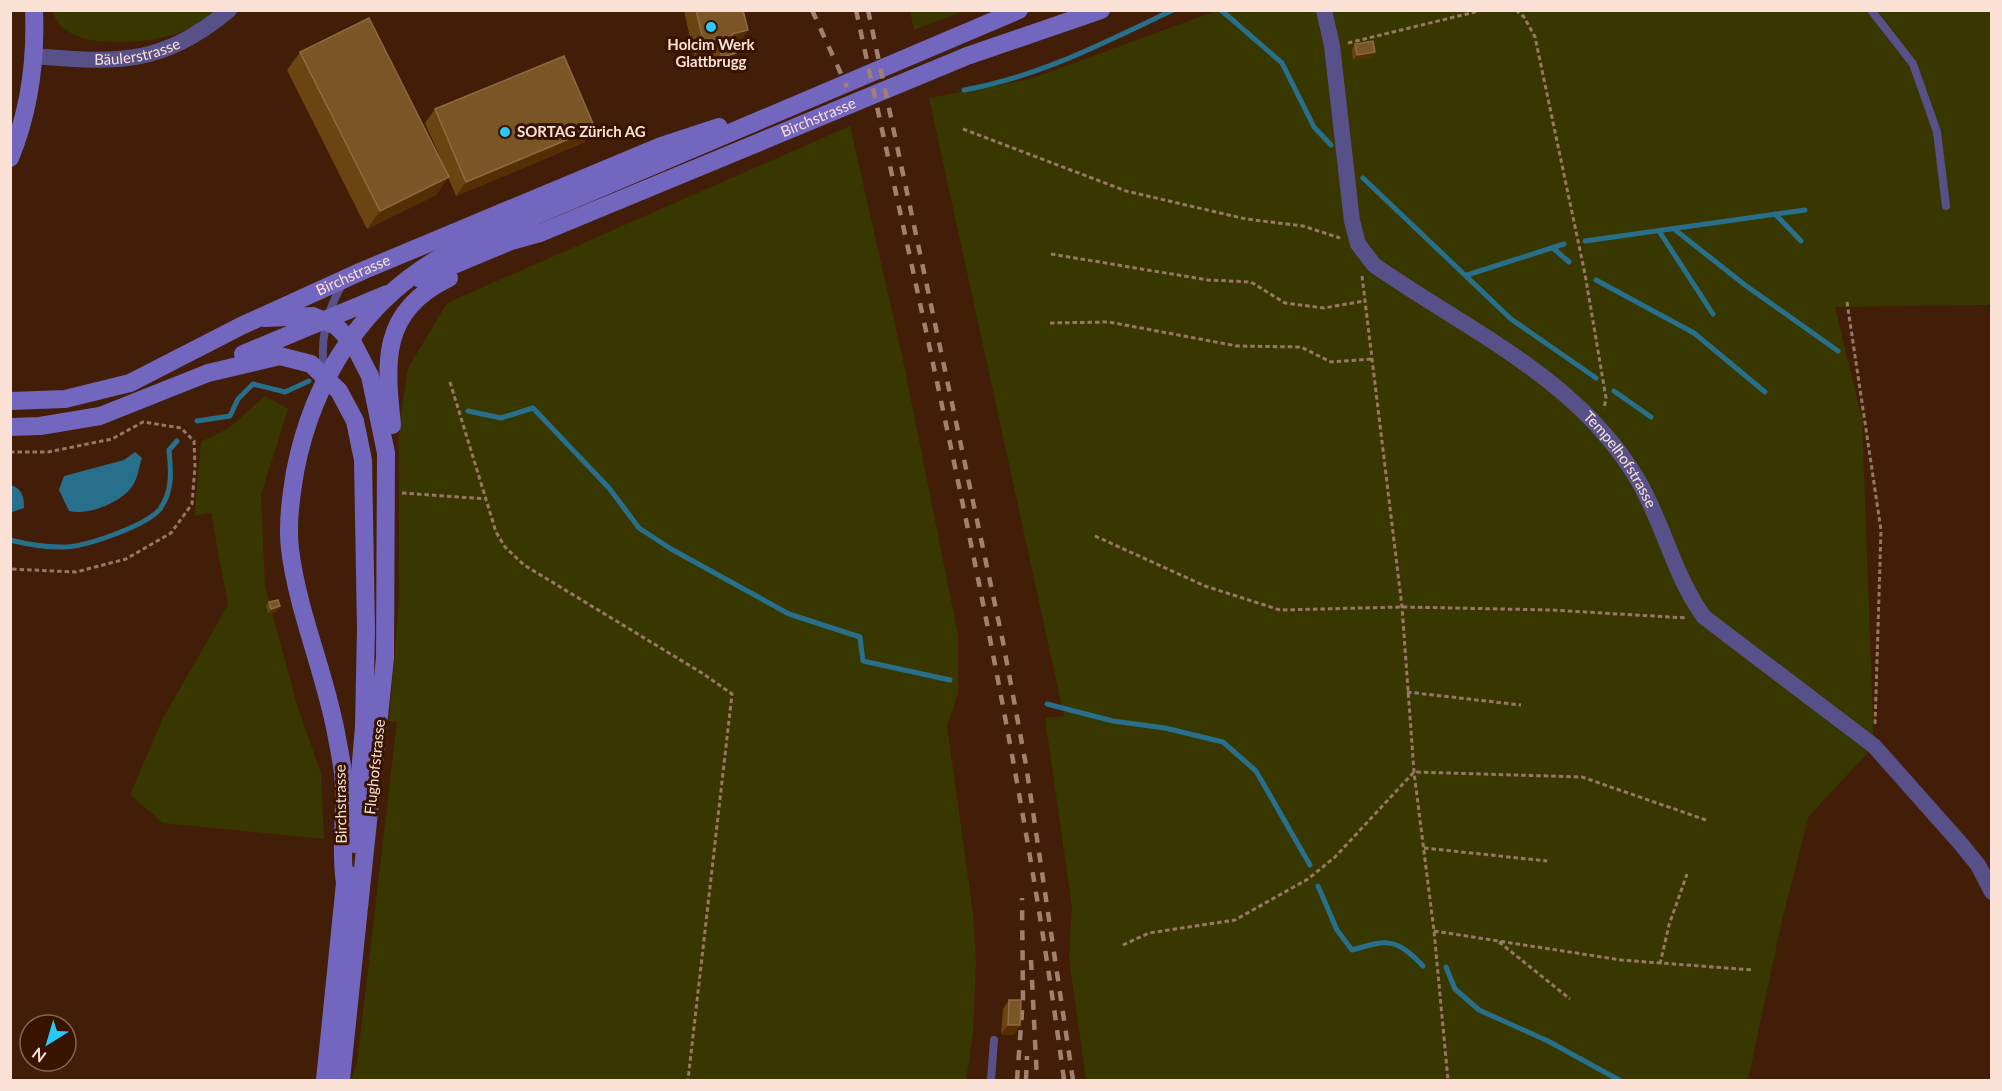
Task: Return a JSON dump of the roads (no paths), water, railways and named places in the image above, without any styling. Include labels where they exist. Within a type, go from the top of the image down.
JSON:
[{"type":"main road","points":[[10,158],[23,120],[33,56],[34,10]]},
{"type":"main road","name":"Birchstrasse","points":[[345,883],[342,861],[344,786],[341,757],[334,721],[300,601],[290,547],[294,481],[302,435],[317,395],[337,358],[365,322],[395,290],[426,264],[538,213],[750,126],[781,110],[1019,10]]},
{"type":"main road","name":"Birchstrasse","points":[[386,453],[393,435],[387,357],[392,338],[402,314],[412,302],[438,283],[540,233],[967,56],[1101,10]]},
{"type":"main road","name":"Birchstrasse","points":[[10,401],[65,399],[130,382],[241,326],[264,318],[346,279],[662,146],[747,118],[781,110]]},
{"type":"main road","name":"Birchstrasse","points":[[208,373],[224,362],[511,241],[540,233]]},
{"type":"main road","name":"Birchstrasse","points":[[264,318],[302,314],[325,320],[345,334],[363,358],[375,397],[386,453]]},
{"type":"main road","name":"Birchstrasse","points":[[10,427],[40,426],[100,416],[208,373],[280,356],[311,364],[324,375],[339,391],[355,421],[363,460],[366,629],[364,728],[352,863],[345,883],[325,1080]]},
{"type":"main road","name":"Flughofstrasse","points":[[341,1080],[385,658],[386,453]]},
{"type":"street","name":"Bäulerstrasse","points":[[33,56],[123,59],[164,51],[188,41],[230,10]]},
{"type":"street","name":"Tempelhofstrasse","points":[[1324,10],[1332,46],[1352,221],[1358,244],[1374,265],[1514,355],[1561,392],[1599,428],[1640,483],[1691,600],[1704,617],[1874,746],[1978,865],[1992,892]]},
{"type":"lane","points":[[1871,10],[1913,64],[1937,132],[1946,206]]},
{"type":"lane","points":[[324,375],[322,335],[325,320],[346,279]]},
{"type":"lane","points":[[991,1080],[994,1040]]},
{"type":"water","points":[[135,452],[142,458],[136,479],[128,491],[104,506],[86,511],[69,511],[59,490],[64,476],[124,460]]},
{"type":"water","points":[[10,485],[20,490],[24,504],[24,508],[12,512]]},
{"type":"waterway","points":[[964,90],[1019,77],[1097,46],[1173,10]]},
{"type":"waterway","points":[[1221,10],[1282,63],[1314,127],[1331,145]]},
{"type":"waterway","points":[[1363,178],[1511,319],[1596,378]]},
{"type":"waterway","points":[[1585,241],[1805,210]]},
{"type":"waterway","points":[[1775,214],[1801,241]]},
{"type":"waterway","points":[[1674,229],[1745,285],[1838,351]]},
{"type":"waterway","points":[[1659,231],[1713,314]]},
{"type":"waterway","points":[[1467,275],[1564,244]]},
{"type":"waterway","points":[[1553,248],[1569,262]]},
{"type":"waterway","points":[[1596,280],[1694,333],[1765,392]]},
{"type":"waterway","points":[[197,421],[230,416],[238,399],[253,384],[285,392],[309,381]]},
{"type":"waterway","points":[[1614,391],[1651,417]]},
{"type":"waterway","points":[[468,411],[501,418],[533,408],[609,488],[639,528],[671,549],[789,614],[860,637],[863,661],[950,680]]},
{"type":"waterway","points":[[10,540],[42,546],[61,547],[84,544],[128,529],[153,516],[160,509],[167,495],[170,481],[169,450],[177,441]]},
{"type":"waterway","points":[[1047,704],[1113,721],[1165,728],[1223,742],[1256,771],[1310,865]]},
{"type":"waterway","points":[[1318,886],[1337,930],[1352,950],[1374,944],[1391,943],[1406,950],[1423,966]]},
{"type":"waterway","points":[[1446,967],[1455,989],[1479,1010],[1548,1041],[1619,1080]]},
{"type":"railway","points":[[812,10],[847,87]]},
{"type":"railway","points":[[856,10],[943,410],[997,677],[1022,811],[1064,1080]]},
{"type":"railway","points":[[868,10],[1003,642],[1026,765],[1073,1080]]},
{"type":"railway","points":[[1017,1080],[1023,998],[1022,898]]},
{"type":"railway","points":[[1031,960],[1037,1080]]},
{"type":"railway","points":[[1026,1080],[1027,1056]]},
{"type":"place","name":"Holcim Werk Glattbrugg","points":[[711,27]]},
{"type":"place","name":"SORTAG Zürich AG","points":[[505,132]]}]
